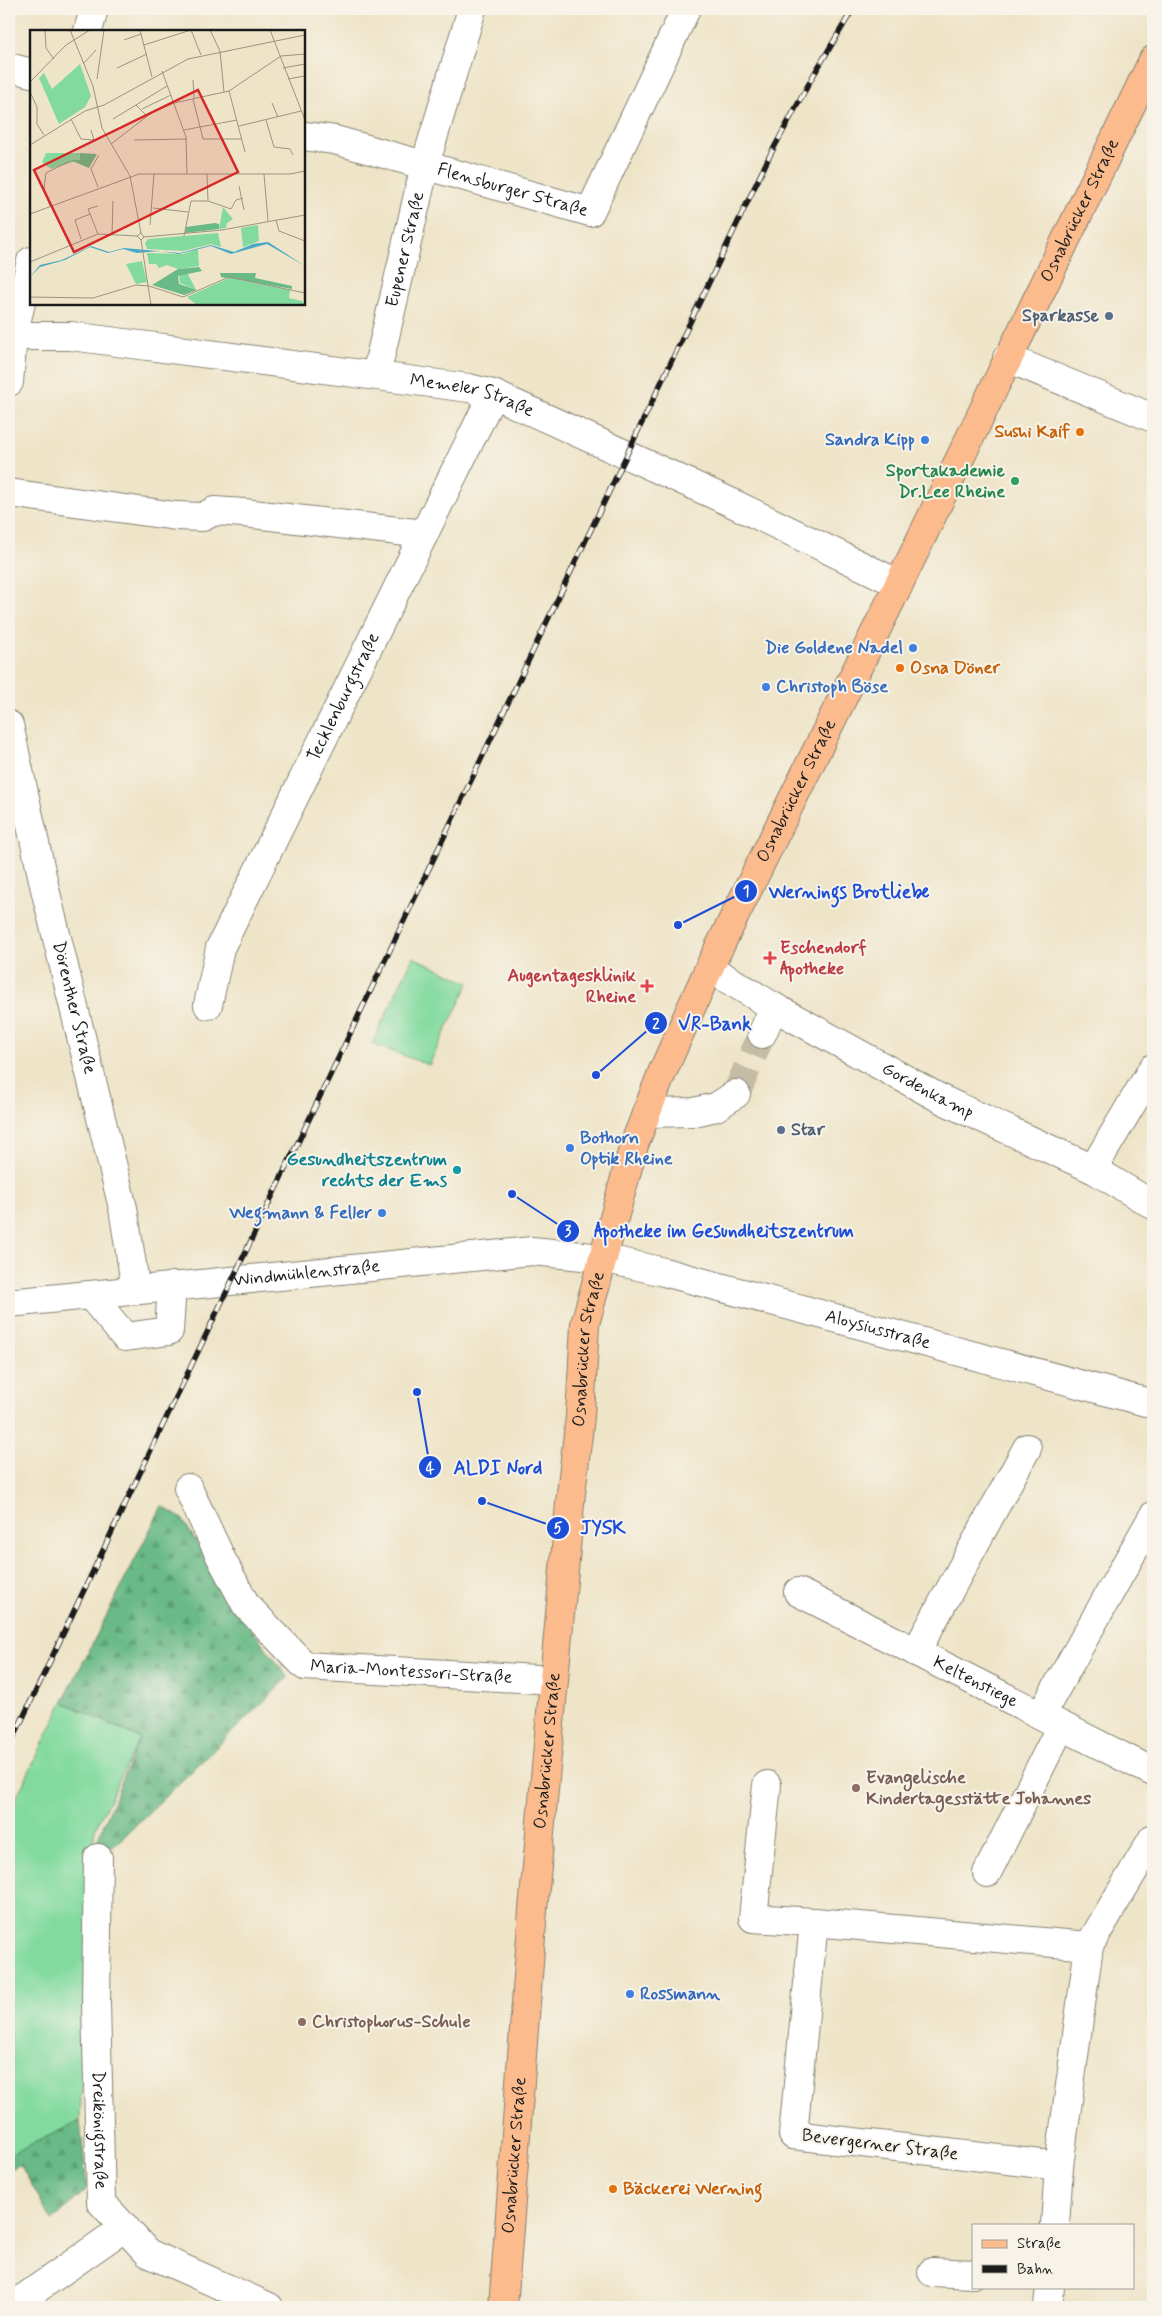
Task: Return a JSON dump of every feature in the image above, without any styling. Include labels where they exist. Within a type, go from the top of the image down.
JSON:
[{"type":"main road","name":"Osnabrücker Straße","points":[[503,2307],[534,1910],[571,1493],[580,1417],[585,1324],[634,1145],[709,968],[899,584],[1153,60]]},
{"type":"street","points":[[88,30],[94,9]]},
{"type":"street","name":"Eupener Straße","points":[[376,375],[425,165],[472,9]]},
{"type":"street","name":"Flensburger Straße","points":[[305,136],[335,140],[590,212],[686,9]]},
{"type":"street","points":[[9,67],[30,74]]},
{"type":"street","points":[[9,382],[11,336],[30,266]]},
{"type":"street","name":"Memeler Straße","points":[[11,336],[71,336],[376,375],[469,388],[493,394],[730,502],[899,584]]},
{"type":"street","points":[[1007,358],[1153,418]]},
{"type":"street","name":"Tecklenburgstraße","points":[[208,1005],[220,948],[493,394]]},
{"type":"street","points":[[9,493],[176,516],[203,517],[214,511],[244,513],[424,534]]},
{"type":"street","name":"Dörenther Straße","points":[[9,725],[122,1208],[136,1290]]},
{"type":"street","name":"Gordenkamp","points":[[709,968],[774,1007],[943,1100],[1093,1170],[1153,1205]]},
{"type":"street","points":[[762,1034],[774,1007]]},
{"type":"street","points":[[1093,1170],[1153,1068]]},
{"type":"street","points":[[646,1113],[694,1112],[716,1107],[736,1094]]},
{"type":"street","name":"Windmühlenstraße","points":[[9,1303],[532,1250],[603,1258]]},
{"type":"street","name":"Aloysiusstraße","points":[[603,1258],[664,1272],[1153,1404]]},
{"type":"street","points":[[91,1296],[125,1337],[169,1331],[172,1286]]},
{"type":"street","points":[[916,1652],[1027,1448]]},
{"type":"street","name":"Maria-Montessori-Straße","points":[[188,1488],[222,1560],[246,1605],[305,1666],[554,1680]]},
{"type":"street","points":[[987,1873],[1051,1720],[1153,1516]]},
{"type":"street","name":"Keltenstiege","points":[[798,1592],[1153,1772]]},
{"type":"street","points":[[767,1785],[753,1918],[1090,1946]]},
{"type":"street","points":[[1055,2224],[1059,2166],[1090,1946],[1153,1838]]},
{"type":"street","name":"Dreikönigstraße","points":[[98,1858],[96,2003],[101,2202],[148,2253],[269,2307]]},
{"type":"street","name":"Bevergerner Straße","points":[[814,1922],[793,2135],[1059,2166]]},
{"type":"street","points":[[11,2307],[125,2228]]},
{"type":"street","points":[[932,2272],[972,2274]]},
{"type":"street","points":[[1048,2307],[1050,2288]]},
{"type":"green space","points":[[413,957],[469,983],[429,1065],[372,1044]]},
{"type":"green space","points":[[162,1506],[182,1519],[244,1618],[288,1678],[113,1847],[92,1852],[140,1738],[63,1702]]},
{"type":"green space","points":[[63,1702],[140,1738],[95,1829],[92,1852],[80,2121],[9,2155],[9,1813]]},
{"type":"green space","points":[[80,2121],[87,2189],[52,2221],[20,2164],[9,2170],[9,2155]]},
{"type":"tunnel","points":[[736,1094],[762,1034]]},
{"type":"railway","points":[[9,1747],[769,157],[813,76],[853,9]]},
{"type":"place","name":"Sparkasse","points":[[1109,316]]},
{"type":"place","name":"Sushi Kaif","points":[[1080,432]]},
{"type":"place","name":"Sandra Kipp","points":[[925,440]]},
{"type":"place","name":"Sportakademie Dr.Lee Rheine","points":[[1015,481]]},
{"type":"place","name":"Die Goldene Nadel","points":[[913,648]]},
{"type":"place","name":"Osna Döner","points":[[900,668]]},
{"type":"place","name":"Christoph Böse","points":[[766,687]]},
{"type":"place","name":"Wernings Brotliebe","points":[[678,925]]},
{"type":"place","name":"Eschendorf Apotheke","points":[[770,958]]},
{"type":"place","name":"Augentagesklinik Rheine","points":[[647,986]]},
{"type":"place","name":"VR-Bank","points":[[596,1075]]},
{"type":"place","name":"Star","points":[[781,1130]]},
{"type":"place","name":"Bothorn Optik Rheine","points":[[570,1148]]},
{"type":"place","name":"Gesundheitszentrum rechts der Ems","points":[[457,1170]]},
{"type":"place","name":"Apotheke im Gesundheitszentrum","points":[[512,1194]]},
{"type":"place","name":"Wegmann & Feller","points":[[382,1213]]},
{"type":"place","name":"ALDI Nord","points":[[417,1392]]},
{"type":"place","name":"JYSK","points":[[482,1501]]},
{"type":"place","name":"Evangelische Kindertagesstätte Johannes","points":[[856,1788]]},
{"type":"place","name":"Rossmann","points":[[630,1994]]},
{"type":"place","name":"Christophorus-Schule","points":[[302,2022]]},
{"type":"place","name":"Bäckerei Werning","points":[[613,2189]]}]
